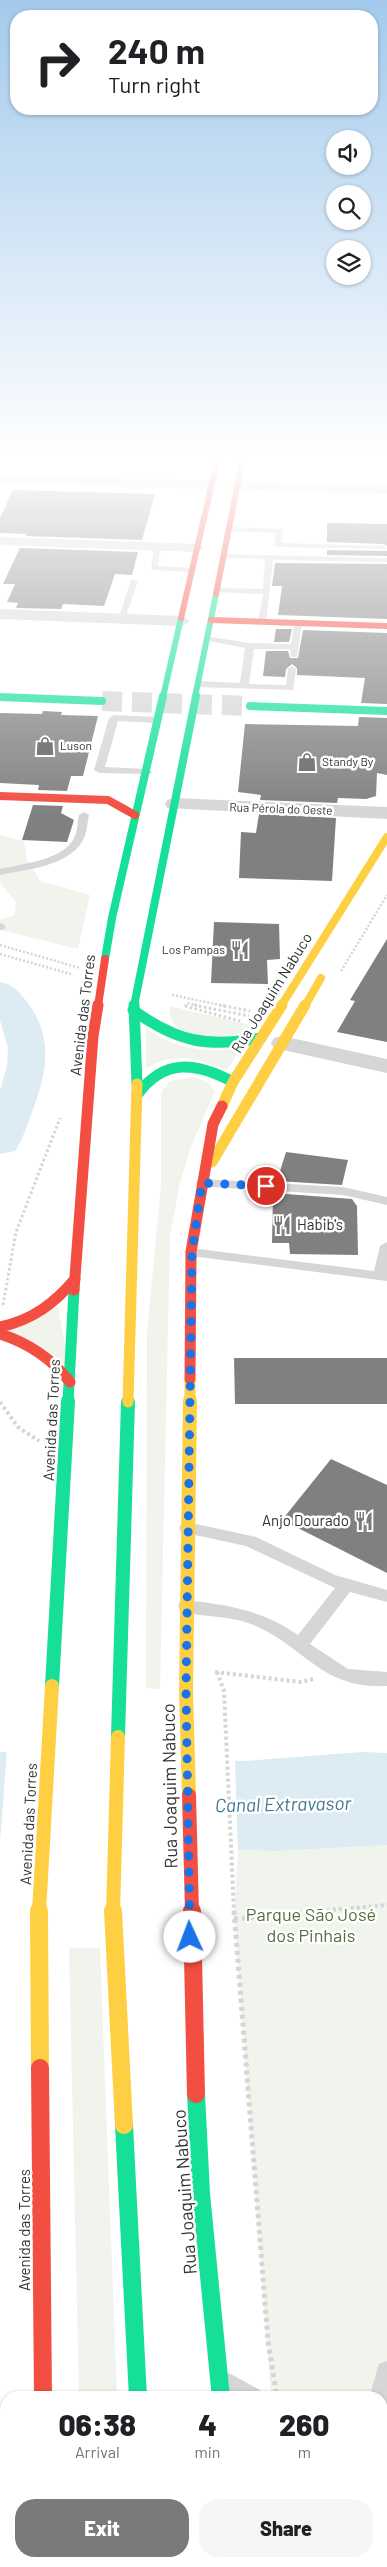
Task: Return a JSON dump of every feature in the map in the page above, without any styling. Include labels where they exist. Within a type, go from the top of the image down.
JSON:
[{"type":"main road","name":"Avenida das Torres","points":[[43,2391],[39,1918],[75,1279],[93,1036],[98,992],[110,927],[192,577]]},
{"type":"main road","points":[[138,2391],[113,1918],[137,1095],[133,1010],[220,577]]},
{"type":"main road","points":[[211,620],[387,626]]},
{"type":"main road","points":[[0,697],[102,701]]},
{"type":"main road","points":[[250,706],[387,711]]},
{"type":"main road","points":[[0,796],[108,800],[135,815]]},
{"type":"main road","name":"Rua Joaquim Nabuco","points":[[203,1178],[224,1145],[256,1087],[272,1040],[387,837]]},
{"type":"main road","name":"Rua Joaquim Nabuco","points":[[220,2388],[200,2185],[190,1917],[186,1606],[192,1252],[213,1124],[233,1082],[272,1040],[328,966]]},
{"type":"main road","points":[[133,1010],[156,1029],[187,1041],[226,1044],[272,1040]]},
{"type":"main road","points":[[137,1095],[140,1086],[149,1077],[177,1067],[209,1069],[233,1082],[256,1087]]},
{"type":"main road","points":[[0,1326],[22,1322],[49,1310],[75,1279]]},
{"type":"main road","points":[[0,1334],[20,1340],[47,1355],[62,1370],[70,1382]]},
{"type":"street","points":[[0,614],[182,621]]},
{"type":"street","name":"Rua Pérola do Oeste","points":[[174,804],[387,813]]},
{"type":"street","points":[[272,1040],[387,1066]]},
{"type":"lane","points":[[262,622],[267,577]]},
{"type":"lane","points":[[121,619],[134,581]]},
{"type":"lane","points":[[217,590],[266,592]]},
{"type":"lane","points":[[207,638],[295,652],[298,623]]},
{"type":"lane","points":[[244,686],[250,646]]},
{"type":"lane","points":[[198,684],[290,688],[292,669]]},
{"type":"lane","points":[[146,772],[99,770],[114,718],[158,720]]},
{"type":"lane","points":[[0,872],[56,858],[69,851],[79,839],[84,815]]},
{"type":"lane","points":[[203,1178],[343,1191],[387,1201]]},
{"type":"lane","points":[[192,1252],[383,1277],[387,1246]]},
{"type":"lane","points":[[187,1528],[250,1541],[330,1580],[387,1596]]},
{"type":"lane","points":[[300,1644],[346,1585]]},
{"type":"lane","points":[[186,1606],[250,1616],[266,1623],[300,1644],[339,1673],[374,1680],[387,1679]]},
{"type":"lane","points":[[382,2391],[387,2372]]},
{"type":"path","points":[[338,976],[387,895]]},
{"type":"path","points":[[0,945],[81,968]]},
{"type":"path","points":[[0,954],[71,974]]},
{"type":"path","points":[[172,995],[254,1012],[251,1017],[187,1003],[185,1006],[247,1024]]},
{"type":"path","points":[[1,1313],[16,1232],[61,1115]]},
{"type":"path","points":[[0,1402],[18,1427],[38,1441],[66,1447]]},
{"type":"path","points":[[217,1664],[217,1672],[224,1691],[234,1918],[268,2341],[276,2391]]},
{"type":"path","points":[[186,1669],[301,1682],[339,1673]]},
{"type":"path","points":[[234,1918],[387,1905]]},
{"type":"green space","points":[[0,835],[24,841],[27,859],[40,881],[90,895],[78,949],[0,930],[0,920],[14,915],[16,902],[0,883]]},
{"type":"green space","points":[[170,1006],[255,1026],[230,1036],[208,1037],[189,1033],[180,1029],[174,1023],[170,1015]]},
{"type":"green space","points":[[146,1028],[168,1041],[191,1048],[216,1050],[241,1048],[227,1070],[196,1060],[186,1059],[166,1060],[146,1069]]},
{"type":"green space","points":[[193,1077],[206,1081],[215,1091],[190,1149],[179,1187],[170,1236],[160,1689],[146,1688],[147,1332],[161,1185],[161,1092],[170,1081]]},
{"type":"green space","points":[[58,1307],[69,1367],[0,1330]]},
{"type":"green space","name":"Parque São José dos Pinhais","points":[[387,1845],[387,2391],[271,2391],[234,1915],[238,1850],[278,1851]]},
{"type":"green space","points":[[69,1948],[100,1948],[117,2391],[79,2391]]},
{"type":"water","name":"Canal Extravasor","points":[[0,1752],[245,1761],[362,1752],[387,1753],[387,1845],[278,1851],[0,1839]]},
{"type":"pier","points":[[7,1750],[235,1758],[238,1853],[0,1842]]},
{"type":"building","points":[[6,577],[114,577],[104,606],[63,604],[61,609],[16,608],[18,603],[7,602],[15,584],[3,584]]},
{"type":"building","points":[[273,577],[387,577],[387,619],[278,615],[282,586],[272,586]]},
{"type":"building","points":[[276,629],[292,629],[289,642],[274,642]]},
{"type":"building","points":[[303,630],[387,633],[387,704],[361,703],[365,678],[297,675],[297,668],[292,664],[286,669],[285,677],[263,676],[266,651],[288,651],[290,658],[298,658]]},
{"type":"building","name":"Luson","points":[[43,711],[62,712],[61,715],[98,716],[83,776],[71,776],[67,791],[38,790],[39,785],[0,783],[0,713],[42,714]]},
{"type":"building","name":"Standy By","points":[[359,717],[387,718],[387,775],[377,773],[376,796],[366,799],[338,798],[337,803],[260,800],[261,795],[238,792],[245,724],[358,726]]},
{"type":"building","points":[[33,805],[63,806],[61,813],[74,820],[67,842],[22,840]]},
{"type":"building","points":[[259,814],[336,818],[332,881],[239,878],[241,832],[256,833]]},
{"type":"building","points":[[214,922],[279,924],[280,959],[267,960],[268,984],[211,983]]},
{"type":"building","points":[[387,939],[387,1042],[337,1032],[355,1001],[350,1000]]},
{"type":"building","points":[[286,1152],[348,1160],[342,1185],[277,1181]]},
{"type":"building","points":[[273,1193],[352,1199],[357,1206],[358,1255],[290,1254],[289,1243],[272,1243]]},
{"type":"building","points":[[234,1358],[387,1358],[387,1404],[235,1404]]},
{"type":"building","points":[[331,1459],[387,1485],[387,1573],[282,1520]]},
{"type":"waterway","points":[[0,993],[15,1012],[24,1030],[27,1048],[22,1084],[0,1142]]},
{"type":"tunnel","points":[[102,701],[250,706]]},
{"type":"traffic: fast","points":[[137,1084],[133,1010],[216,594]]},
{"type":"traffic: fast","points":[[105,959],[112,918],[181,618]]},
{"type":"traffic: fast","points":[[0,697],[102,701]]},
{"type":"traffic: fast","points":[[250,706],[387,711]]},
{"type":"traffic: fast","points":[[133,1010],[164,1030],[178,1037],[193,1041],[225,1043],[261,1038]]},
{"type":"traffic: fast","points":[[137,1095],[146,1083],[157,1074],[168,1069],[181,1067],[207,1070],[233,1082]]},
{"type":"traffic: fast","points":[[52,1686],[74,1290]]},
{"type":"traffic: fast","points":[[118,1737],[128,1402]]},
{"type":"traffic: fast","points":[[196,2094],[201,2194],[220,2391]]},
{"type":"traffic: fast","points":[[124,2125],[138,2391]]},
{"type":"traffic: slow","points":[[222,1106],[233,1082],[387,837]]},
{"type":"traffic: slow","points":[[212,1162],[321,978]]},
{"type":"traffic: slow","points":[[128,1402],[137,1084]]},
{"type":"traffic: slow","points":[[189,1795],[186,1691],[190,1379]]},
{"type":"traffic: slow","points":[[40,2068],[39,1919],[52,1686]]},
{"type":"traffic: slow","points":[[118,1737],[113,1918],[124,2125]]},
{"type":"traffic: jam","points":[[181,618],[190,577]]},
{"type":"traffic: jam","points":[[216,594],[219,577]]},
{"type":"traffic: jam","points":[[211,620],[387,626]]},
{"type":"traffic: jam","points":[[0,796],[108,800],[135,815]]},
{"type":"traffic: jam","points":[[74,1290],[93,1036],[105,959]]},
{"type":"traffic: jam","points":[[190,1379],[191,1252],[213,1124],[222,1106]]},
{"type":"traffic: jam","points":[[0,1327],[23,1321],[42,1311],[59,1297],[75,1279]]},
{"type":"traffic: jam","points":[[0,1334],[21,1341],[40,1352],[56,1365],[70,1382]]},
{"type":"traffic: jam","points":[[189,1795],[196,2094]]},
{"type":"traffic: jam","points":[[40,2068],[43,2391]]},
{"type":"place","name":"Luson","points":[[45,746]]},
{"type":"place","name":"Standy By","points":[[307,762]]},
{"type":"place","name":"Los Pampas","points":[[240,950]]},
{"type":"place","name":"Habib's","points":[[282,1225]]},
{"type":"place","name":"Anjo Dourado","points":[[364,1521]]},
{"type":"route","points":[[190,1937],[186,1606],[189,1330],[195,1221],[202,1183],[266,1186]]}]
